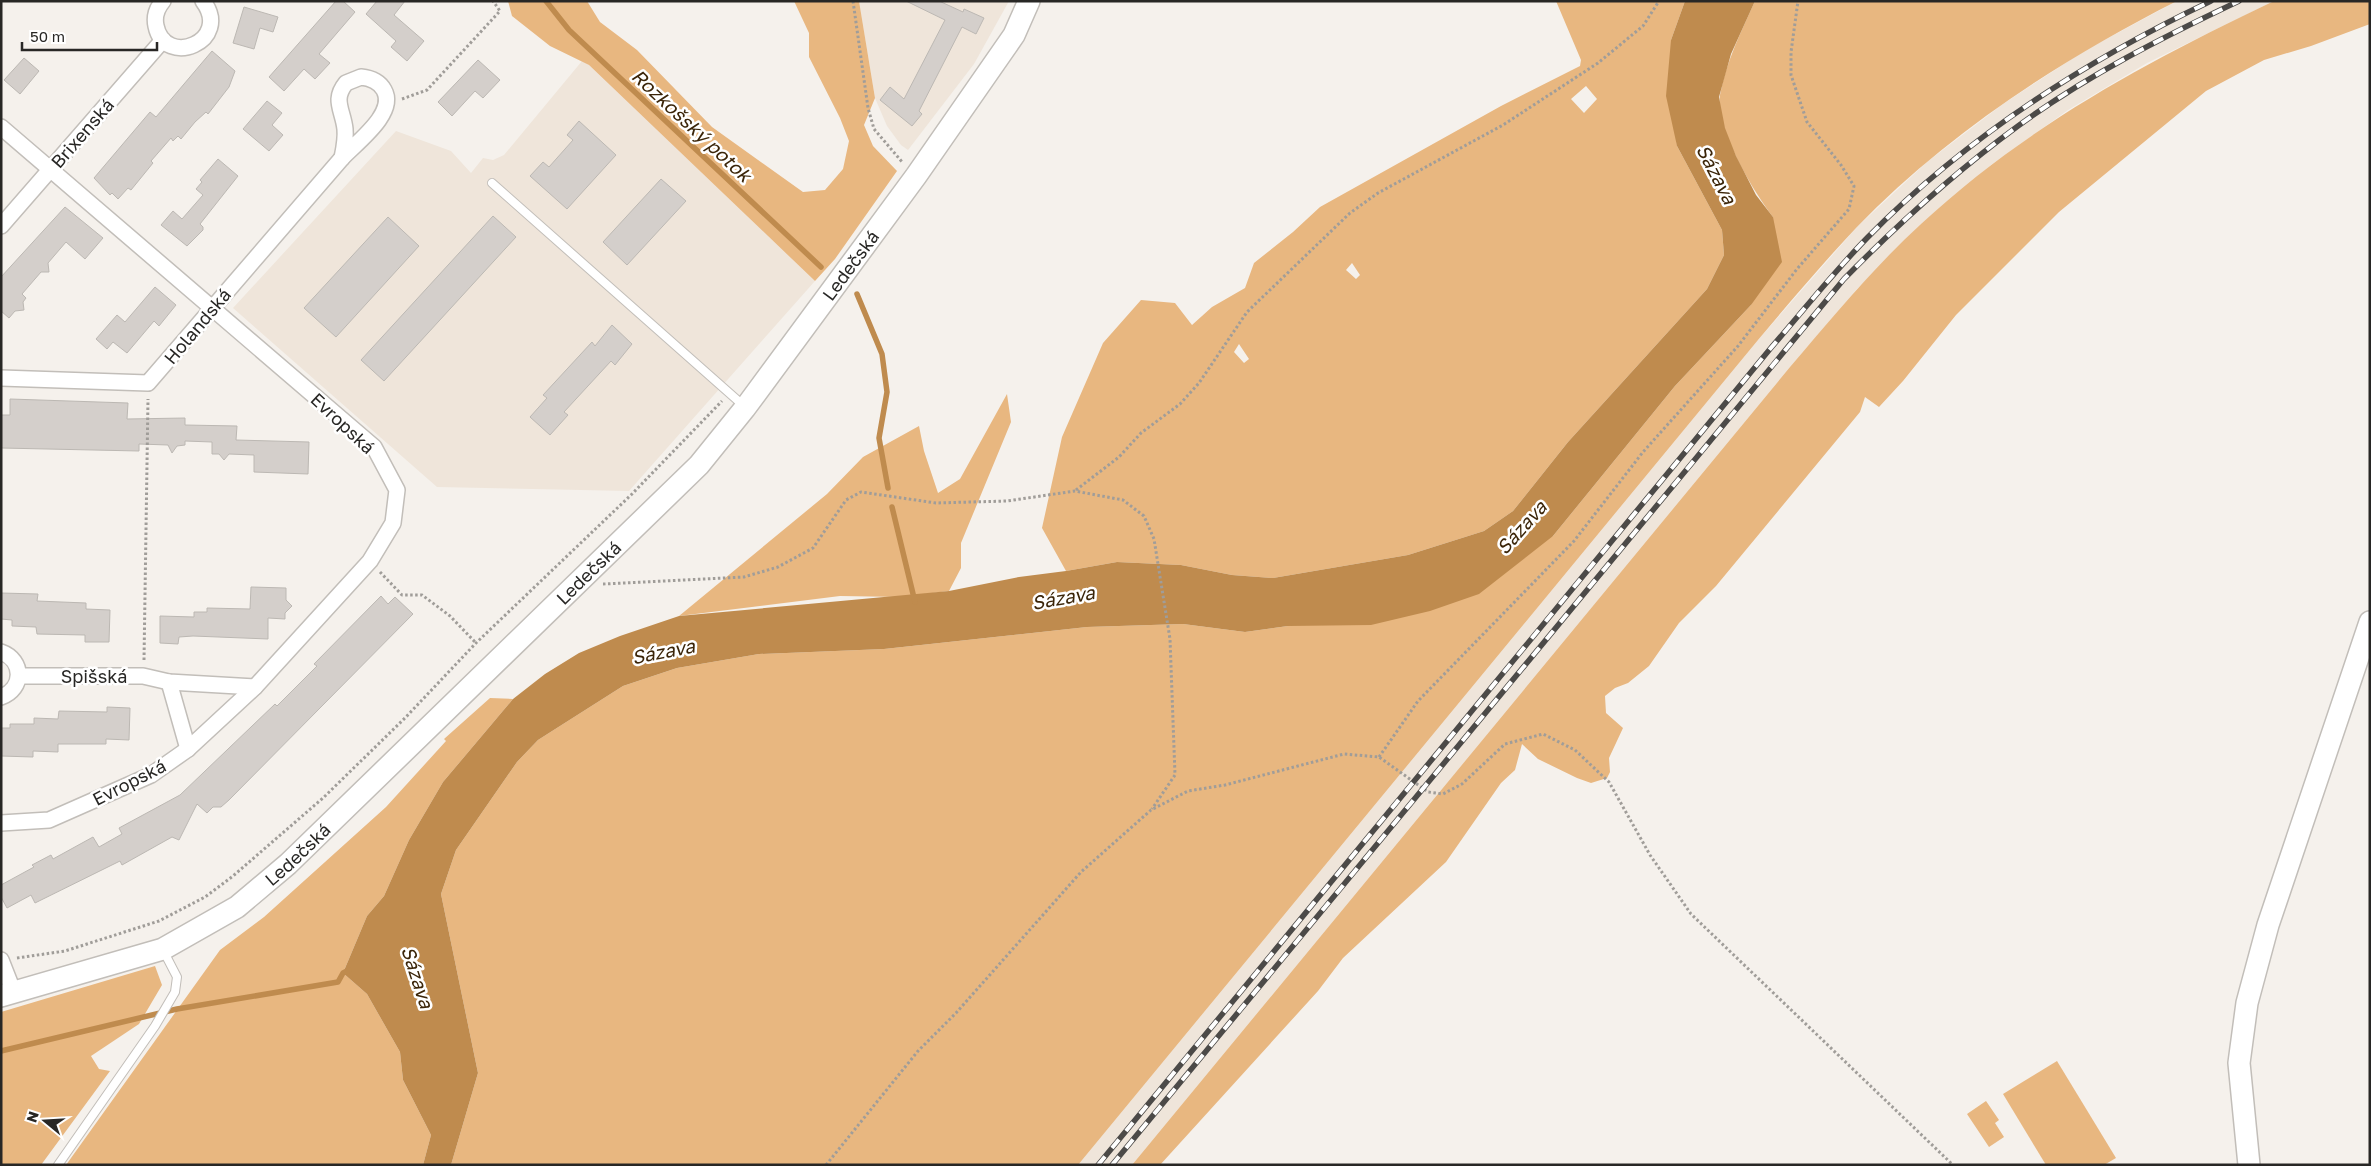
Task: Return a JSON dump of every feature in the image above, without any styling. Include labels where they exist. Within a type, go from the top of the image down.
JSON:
[{"type":"main road","name":"Ledečská","points":[[8,995],[163,949],[237,907],[288,864],[576,585],[699,465],[745,408],[916,176],[1014,35],[1029,1]]},
{"type":"main road","points":[[2249,1165],[2240,1063],[2247,1003],[2268,925],[2370,622]]},
{"type":"street","points":[[163,1],[156,13],[155,24],[163,40],[173,46],[185,48],[202,40],[210,24],[210,12],[203,1]]},
{"type":"street","name":"Brixenská","points":[[1,226],[163,40]]},
{"type":"street","points":[[342,158],[345,130],[338,106],[338,98],[346,83],[362,76],[370,78],[383,88],[387,104]]},
{"type":"street","name":"Holandská","points":[[148,383],[342,158],[381,118],[387,104]]},
{"type":"street","name":"Evropská","points":[[1,127],[374,447],[397,490],[393,523],[370,561],[255,687],[188,750],[151,774],[49,820],[1,823]]},
{"type":"street","points":[[1,378],[148,383]]},
{"type":"street","points":[[1,652],[15,662],[19,676],[12,691],[1,697]]},
{"type":"street","name":"Spišská","points":[[19,676],[143,676],[168,682],[255,687]]},
{"type":"street","points":[[168,682],[188,750]]},
{"type":"street","points":[[1,960],[8,995]]},
{"type":"lane","points":[[492,183],[745,408]]},
{"type":"lane","points":[[58,1165],[155,1026],[175,992],[177,977],[163,949]]},
{"type":"path","points":[[387,104],[427,90],[500,11],[493,1]]},
{"type":"path","points":[[853,1],[868,108],[874,129],[916,176]]},
{"type":"path","points":[[1075,490],[1119,456],[1141,432],[1180,404],[1200,383],[1247,312],[1350,214],[1378,193],[1503,124],[1598,63],[1643,26],[1659,1]]},
{"type":"path","points":[[1378,757],[1418,701],[1574,541],[1643,452],[1738,346],[1797,269],[1849,209],[1854,186],[1842,165],[1806,122],[1790,75],[1790,52],[1798,1]]},
{"type":"path","points":[[143,676],[148,383]]},
{"type":"path","points":[[1,960],[64,951],[114,937],[159,921],[205,897],[233,876],[323,798],[405,718],[476,643],[632,494],[728,394]]},
{"type":"path","points":[[576,585],[744,577],[778,568],[813,548],[846,500],[861,492],[936,503],[1007,501],[1075,490],[1123,500],[1144,516],[1154,539],[1170,639],[1175,775],[1151,810]]},
{"type":"path","points":[[370,561],[402,595],[422,595],[450,616],[476,643]]},
{"type":"path","points":[[826,1165],[918,1051],[956,1013],[1080,872],[1151,810],[1188,791],[1225,785],[1344,754],[1378,757],[1428,792],[1443,794],[1462,784],[1505,744],[1543,734],[1575,750],[1609,782],[1650,855],[1691,914],[1953,1165]]},
{"type":"shaded area","points":[[508,1],[587,1],[600,22],[637,50],[712,127],[803,192],[825,190],[843,169],[849,141],[840,118],[809,57],[809,33],[794,1],[859,1],[875,98],[864,125],[873,146],[897,171],[835,259],[815,281],[589,65],[550,46],[512,16]]},
{"type":"shaded area","points":[[859,1],[1009,1],[974,64],[908,150],[901,145],[887,126],[875,98]]},
{"type":"shaded area","points":[[1556,1],[1685,1],[1671,40],[1677,146],[1722,230],[1724,255],[1707,289],[1568,442],[1513,511],[1484,531],[1408,555],[1273,578],[1232,575],[1181,565],[1117,562],[1066,571],[1042,528],[1062,437],[1103,343],[1141,300],[1175,303],[1192,325],[1212,307],[1245,288],[1254,263],[1293,232],[1320,207],[1501,106],[1580,66],[1581,60]],"holes":[[[1586,86],[1597,99],[1584,113],[1571,99]],[[1352,263],[1360,275],[1356,279],[1346,270]],[[1239,344],[1249,359],[1244,363],[1234,352]]]},
{"type":"shaded area","points":[[1755,1],[2177,1],[2090,48],[2007,101],[1928,161],[1891,193],[1856,228],[1818,269],[1758,340],[1078,1165],[451,1165],[478,1073],[441,894],[456,850],[517,762],[538,740],[623,686],[677,668],[759,654],[884,649],[1087,627],[1183,624],[1245,632],[1288,626],[1553,536],[1675,386],[1751,305],[1773,217],[1746,176],[1729,141],[1720,109],[1720,95],[1730,59]]},
{"type":"shaded area","points":[[2177,1],[2274,1],[2147,63],[2068,110],[1991,165],[1921,224],[1857,289],[1790,367],[1132,1165],[1078,1165],[1758,340],[1857,227],[1927,162],[2003,104],[2084,51]]},
{"type":"shaded area","points":[[2274,1],[2370,1],[2370,24],[2311,46],[2264,60],[2206,91],[2059,212],[1956,315],[1903,381],[1879,407],[1865,397],[1860,412],[1716,586],[1679,623],[1649,666],[1628,683],[1615,688],[1605,696],[1606,713],[1623,728],[1609,758],[1610,772],[1607,778],[1591,783],[1577,778],[1538,759],[1522,744],[1515,770],[1501,783],[1446,862],[1343,958],[1318,991],[1160,1165],[1132,1165],[1790,367],[1886,258],[1961,189],[2045,127],[2133,73]]},
{"type":"shaded area","points":[[582,61],[589,65],[815,281],[629,491],[437,487],[233,308],[396,131],[451,151],[471,173],[483,158],[493,160],[504,155]]},
{"type":"shaded area","points":[[1007,394],[1011,422],[961,543],[961,568],[949,591],[901,597],[840,596],[679,616],[827,494],[863,457],[919,426],[924,451],[938,493],[960,479]]},
{"type":"shaded area","points":[[490,698],[513,699],[443,782],[409,840],[384,896],[367,916],[343,973],[367,994],[400,1052],[403,1080],[431,1135],[423,1165],[66,1165],[220,950],[264,917],[386,807],[446,741],[444,739]]},
{"type":"shaded area","points":[[155,966],[162,985],[139,1024],[91,1056],[99,1069],[110,1071],[41,1165],[1,1165],[1,1012]]},
{"type":"shaded area","points":[[2057,1061],[2116,1158],[2104,1165],[2046,1165],[2003,1094]]},
{"type":"shaded area","points":[[1986,1101],[1999,1120],[1995,1123],[2004,1137],[1989,1147],[1967,1114]]},
{"type":"water","name":"Sázava","points":[[1685,1],[1755,1],[1731,54],[1719,97],[1725,128],[1736,156],[1756,195],[1773,217],[1782,262],[1751,305],[1675,386],[1553,536],[1479,594],[1430,611],[1371,625],[1288,626],[1245,632],[1183,624],[1087,627],[884,649],[759,654],[677,668],[623,686],[538,740],[517,762],[456,850],[441,894],[478,1073],[451,1165],[423,1165],[431,1135],[403,1080],[400,1052],[367,994],[343,973],[367,916],[384,896],[409,840],[443,782],[513,699],[545,674],[579,653],[620,636],[679,616],[949,591],[1019,577],[1117,562],[1181,565],[1232,575],[1273,578],[1408,555],[1484,531],[1513,511],[1568,442],[1707,289],[1724,255],[1722,230],[1677,146],[1666,96],[1671,40]]},
{"type":"building","points":[[336,1],[343,1],[355,12],[319,54],[330,63],[315,79],[304,69],[284,91],[269,77]]},
{"type":"building","points":[[377,1],[405,1],[394,15],[424,41],[407,61],[391,47],[396,41],[366,14]]},
{"type":"building","points":[[906,1],[939,1],[963,12],[964,9],[984,18],[976,34],[962,27],[919,111],[922,114],[912,126],[880,100],[890,87],[904,99],[945,20]]},
{"type":"building","points":[[244,7],[278,17],[273,32],[260,28],[254,49],[233,43]]},
{"type":"building","points":[[212,51],[235,71],[229,87],[208,114],[206,112],[195,122],[181,139],[178,136],[173,141],[171,138],[151,161],[153,163],[131,190],[128,188],[118,199],[112,193],[110,195],[94,178],[150,112],[156,117]]},
{"type":"building","points":[[24,58],[39,71],[20,94],[4,80]]},
{"type":"building","points":[[478,60],[500,80],[483,98],[475,91],[452,116],[438,102]]},
{"type":"building","points":[[267,101],[282,113],[272,125],[283,135],[269,151],[243,129]]},
{"type":"building","points":[[579,121],[616,155],[567,209],[530,176],[543,162],[549,167],[573,140],[567,135]]},
{"type":"building","points":[[218,159],[238,176],[200,224],[203,230],[187,246],[161,225],[173,211],[182,219],[203,195],[196,189],[202,182],[200,180]]},
{"type":"building","points":[[661,179],[686,201],[627,265],[603,242]]},
{"type":"building","points":[[65,207],[103,238],[85,259],[66,242],[48,263],[49,272],[41,272],[22,294],[26,298],[23,302],[24,310],[15,311],[9,318],[1,311],[1,277]]},
{"type":"building","points":[[493,216],[516,237],[384,381],[361,360]]},
{"type":"building","points":[[388,217],[419,246],[336,337],[304,308]]},
{"type":"building","points":[[155,287],[176,305],[159,326],[154,321],[127,353],[113,342],[107,349],[96,339],[117,315],[125,322]]},
{"type":"building","points":[[612,325],[632,344],[615,365],[611,361],[564,412],[568,415],[550,435],[530,417],[547,398],[543,395],[592,342],[595,346]]},
{"type":"building","points":[[10,399],[128,403],[127,419],[185,418],[185,425],[237,426],[236,440],[309,442],[308,474],[254,472],[254,455],[229,454],[224,460],[219,454],[212,454],[212,442],[185,441],[185,445],[177,446],[172,453],[168,445],[139,444],[139,451],[1,448],[1,415],[10,415]]},
{"type":"building","points":[[251,587],[286,588],[286,600],[292,606],[285,613],[285,619],[268,618],[268,639],[193,636],[179,637],[178,644],[160,643],[160,616],[194,617],[194,612],[207,612],[207,608],[250,609]]},
{"type":"building","points":[[1,593],[38,594],[37,601],[86,603],[86,609],[110,610],[109,642],[85,642],[85,635],[37,634],[36,627],[12,626],[12,620],[1,619]]},
{"type":"building","points":[[381,596],[388,604],[395,597],[413,614],[221,807],[213,807],[207,813],[197,804],[179,840],[172,837],[122,865],[120,861],[35,903],[31,895],[7,908],[1,897],[1,885],[34,867],[32,865],[51,855],[53,859],[93,837],[99,847],[122,834],[119,828],[180,795],[275,704],[277,706],[317,666],[314,664]]},
{"type":"building","points":[[107,707],[130,708],[129,740],[106,739],[106,744],[58,744],[58,752],[33,751],[33,757],[1,756],[1,728],[10,728],[10,724],[34,724],[34,718],[58,719],[59,711],[107,712]]},
{"type":"waterway","name":"Rozkošský potok","points":[[546,1],[569,30],[821,267]]},
{"type":"waterway","name":"Rozkošský potok","points":[[857,294],[882,354],[887,392],[879,438],[888,488]]},
{"type":"waterway","name":"Rozkošský potok","points":[[892,507],[915,602]]},
{"type":"waterway","points":[[1,1051],[177,1009],[338,982],[343,973],[349,970]]},
{"type":"railway","points":[[1098,1165],[1770,349],[1867,238],[1944,167],[2028,104],[2118,49],[2211,1]]},
{"type":"railway","points":[[1112,1165],[1844,279],[1907,218],[1950,180],[2018,126],[2071,90],[2126,58],[2239,1]]}]
